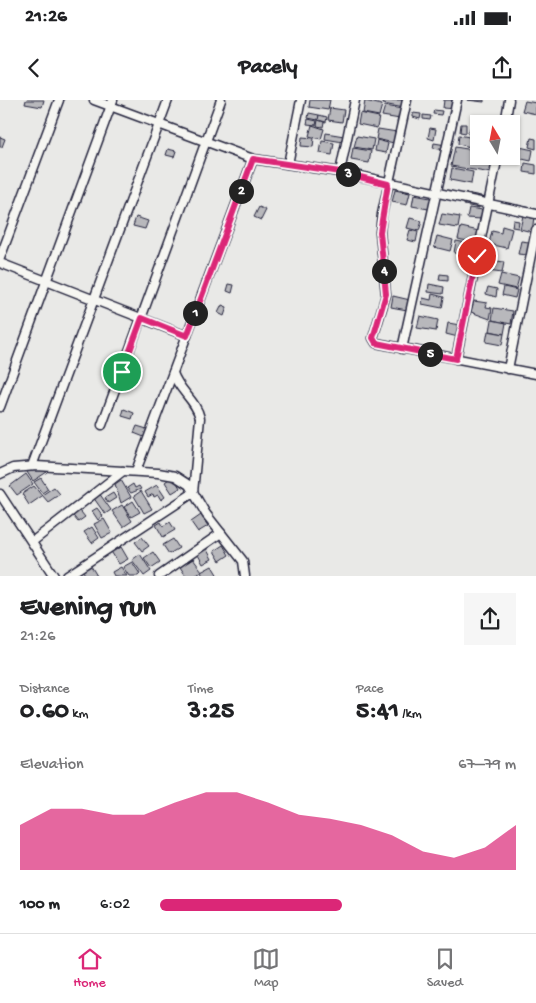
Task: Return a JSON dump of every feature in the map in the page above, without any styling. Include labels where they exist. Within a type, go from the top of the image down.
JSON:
[{"type":"street","points":[[0,258],[59,100]]},
{"type":"street","points":[[94,100],[112,103],[206,142],[253,159],[340,172],[388,184],[536,214]]},
{"type":"street","points":[[32,466],[168,100]]},
{"type":"street","points":[[102,425],[222,100]]},
{"type":"street","points":[[288,164],[301,100]]},
{"type":"street","points":[[340,172],[355,100]]},
{"type":"street","points":[[407,100],[388,184],[380,232],[386,294],[373,338],[376,343],[402,349],[536,374]]},
{"type":"street","points":[[402,349],[457,100]]},
{"type":"street","points":[[506,115],[509,100]]},
{"type":"street","points":[[0,408],[112,103]]},
{"type":"street","points":[[136,471],[253,159]]},
{"type":"street","points":[[456,359],[496,165]]},
{"type":"street","points":[[508,369],[536,230]]},
{"type":"street","points":[[0,263],[187,336]]},
{"type":"street","points":[[173,373],[176,383],[198,410],[200,418],[193,493]]},
{"type":"street","points":[[0,474],[12,468],[32,466],[136,471],[175,476],[189,485],[221,533],[243,561],[244,576]]},
{"type":"street","points":[[32,542],[123,471]]},
{"type":"street","points":[[67,576],[193,493]]},
{"type":"street","points":[[0,494],[54,576]]},
{"type":"street","points":[[159,576],[221,533]]},
{"type":"building","points":[[26,100],[44,100],[42,107],[25,104]]},
{"type":"building","points":[[310,100],[330,100],[328,110],[309,107]]},
{"type":"building","points":[[384,100],[406,100],[404,108],[383,104]]},
{"type":"building","points":[[444,100],[456,100],[455,109],[443,108]]},
{"type":"building","points":[[467,100],[484,100],[484,102]]},
{"type":"building","points":[[365,101],[382,105],[379,116],[363,113]]},
{"type":"building","points":[[525,101],[536,103],[536,114],[522,111]]},
{"type":"building","points":[[385,106],[402,109],[400,119],[382,116]]},
{"type":"building","points":[[330,108],[344,110],[342,122],[328,120]]},
{"type":"building","points":[[434,110],[442,111],[441,115],[433,114]]},
{"type":"building","points":[[309,113],[319,115],[318,120],[308,118]]},
{"type":"building","points":[[360,113],[379,117],[377,128],[358,124]]},
{"type":"building","points":[[413,113],[421,114],[420,119],[413,117]]},
{"type":"building","points":[[319,115],[327,117],[326,122],[318,120]]},
{"type":"building","points":[[423,115],[431,116],[430,120],[423,119]]},
{"type":"building","points":[[308,119],[317,121],[316,125],[307,124]]},
{"type":"building","points":[[318,120],[324,122],[323,127],[317,126]]},
{"type":"building","points":[[461,124],[466,124],[466,133],[460,132]]},
{"type":"building","points":[[312,125],[324,129],[321,139],[309,136]]},
{"type":"building","points":[[430,128],[436,129],[434,140],[428,138]]},
{"type":"building","points":[[378,129],[397,132],[394,143],[376,139]]},
{"type":"building","points":[[326,133],[344,136],[343,142],[325,139]]},
{"type":"building","points":[[459,135],[470,137],[470,147],[458,144]]},
{"type":"building","points":[[357,136],[374,139],[372,150],[354,147]]},
{"type":"building","points":[[0,137],[5,139],[2,147],[0,147]]},
{"type":"building","points":[[302,137],[314,138],[313,147],[301,146]]},
{"type":"building","points":[[531,138],[536,139],[536,149],[529,147]]},
{"type":"building","points":[[377,140],[388,143],[386,153],[375,151]]},
{"type":"building","points":[[322,141],[334,143],[332,155],[320,153]]},
{"type":"building","points":[[434,143],[446,145],[445,150],[433,148]]},
{"type":"building","points":[[455,147],[470,150],[470,165],[492,165],[491,173],[451,166]]},
{"type":"building","points":[[520,147],[533,150],[531,161],[520,158]]},
{"type":"building","points":[[353,148],[371,151],[369,163],[351,160]]},
{"type":"building","points":[[168,149],[176,151],[174,157],[166,155]]},
{"type":"building","points":[[525,163],[536,165],[536,174],[524,172]]},
{"type":"building","points":[[452,168],[473,172],[471,184],[450,180]]},
{"type":"building","points":[[395,190],[410,193],[407,205],[392,202]]},
{"type":"building","points":[[466,193],[481,196],[479,208],[464,205]]},
{"type":"building","points":[[414,195],[436,199],[434,210],[412,206]]},
{"type":"building","points":[[517,205],[535,209],[532,232],[520,229],[524,211],[516,209]]},
{"type":"building","points":[[259,207],[266,210],[261,220],[254,217]]},
{"type":"building","points":[[469,208],[483,210],[481,219],[467,218]]},
{"type":"building","points":[[442,214],[460,217],[458,228],[439,225]]},
{"type":"building","points":[[136,217],[148,221],[145,229],[133,226]]},
{"type":"building","points":[[410,218],[422,221],[419,231],[407,228]]},
{"type":"building","points":[[513,220],[519,221],[518,228],[512,227]]},
{"type":"building","points":[[502,226],[512,229],[507,248],[489,244],[492,231],[501,233]]},
{"type":"building","points":[[461,227],[479,231],[476,243],[458,239]]},
{"type":"building","points":[[410,230],[418,232],[416,242],[407,240]]},
{"type":"building","points":[[437,236],[453,240],[450,251],[434,247]]},
{"type":"building","points":[[456,241],[478,245],[475,257],[454,253]]},
{"type":"building","points":[[521,241],[529,242],[527,255],[518,254]]},
{"type":"building","points":[[483,259],[504,262],[502,273],[481,270]]},
{"type":"building","points":[[440,274],[448,275],[448,281],[439,280]]},
{"type":"building","points":[[501,274],[519,278],[516,289],[498,285]]},
{"type":"building","points":[[229,284],[234,285],[232,293],[227,291]]},
{"type":"building","points":[[429,284],[444,287],[443,294],[428,292]]},
{"type":"building","points":[[488,287],[497,289],[496,297],[486,294]]},
{"type":"building","points":[[504,287],[517,290],[515,298],[502,295]]},
{"type":"building","points":[[432,294],[444,297],[442,308],[422,304],[423,298],[431,300]]},
{"type":"building","points":[[393,296],[410,300],[407,310],[391,307]]},
{"type":"building","points":[[474,301],[487,303],[486,307],[492,308],[490,319],[471,312]]},
{"type":"building","points":[[222,305],[227,307],[224,316],[218,313]]},
{"type":"building","points":[[494,308],[513,311],[511,324],[492,320]]},
{"type":"building","points":[[420,316],[438,320],[436,331],[417,328]]},
{"type":"building","points":[[492,320],[506,323],[504,334],[490,331]]},
{"type":"building","points":[[448,323],[460,325],[458,337],[446,334]]},
{"type":"building","points":[[488,331],[504,334],[502,345],[486,342]]},
{"type":"building","points":[[124,409],[134,413],[132,419],[122,416]]},
{"type":"building","points":[[137,426],[147,429],[144,437],[134,433]]},
{"type":"building","points":[[40,463],[47,472],[33,481],[27,472]]},
{"type":"building","points":[[26,474],[33,484],[17,495],[10,486]]},
{"type":"building","points":[[173,476],[180,488],[172,493],[165,482]]},
{"type":"building","points":[[41,478],[48,489],[42,493],[34,482]]},
{"type":"building","points":[[121,480],[131,497],[121,503],[115,484]]},
{"type":"building","points":[[133,484],[135,488],[139,486],[141,489],[131,493],[127,488]]},
{"type":"building","points":[[157,485],[165,497],[161,500],[158,495],[154,497],[153,494],[148,497],[145,492]]},
{"type":"building","points":[[34,486],[42,496],[29,505],[22,494]]},
{"type":"building","points":[[54,487],[60,494],[48,502],[42,495]]},
{"type":"building","points":[[141,491],[152,509],[144,513],[134,496]]},
{"type":"building","points":[[99,493],[111,510],[105,514],[93,497]]},
{"type":"building","points":[[113,493],[116,498],[108,503],[105,498]]},
{"type":"building","points":[[133,501],[140,512],[131,517],[124,507]]},
{"type":"building","points":[[122,505],[132,521],[123,527],[112,511]]},
{"type":"building","points":[[77,507],[85,517],[78,522],[70,512]]},
{"type":"building","points":[[97,508],[103,516],[98,520],[92,511]]},
{"type":"building","points":[[201,515],[208,526],[198,532],[191,522]]},
{"type":"building","points":[[104,519],[112,533],[102,538],[94,524]]},
{"type":"building","points":[[161,522],[163,526],[170,522],[175,530],[163,537],[156,525]]},
{"type":"building","points":[[92,527],[99,538],[92,543],[84,532]]},
{"type":"building","points":[[142,537],[149,546],[142,551],[135,542]]},
{"type":"building","points":[[173,539],[179,548],[169,554],[163,545]]},
{"type":"building","points":[[223,545],[229,555],[220,561],[214,551]]},
{"type":"building","points":[[115,547],[117,550],[121,547],[128,559],[119,564],[110,550]]},
{"type":"building","points":[[206,548],[212,559],[203,564],[197,553]]},
{"type":"building","points":[[153,552],[160,562],[151,568],[144,558]]},
{"type":"building","points":[[140,554],[151,571],[144,576],[132,560]]},
{"type":"building","points":[[186,559],[188,562],[193,559],[202,571],[195,576],[186,576],[178,564]]},
{"type":"building","points":[[132,562],[140,574],[138,576],[129,576],[123,567]]},
{"type":"building","points":[[86,565],[88,568],[91,566],[97,576],[86,576],[81,568]]},
{"type":"building","points":[[212,566],[218,576],[203,576],[201,572]]},
{"type":"building","points":[[121,567],[127,576],[114,576],[112,572]]},
{"type":"route","points":[[122,372],[142,318],[187,336],[253,159],[340,172],[388,184],[380,232],[386,294],[373,338],[376,343],[456,359],[477,256]]}]
